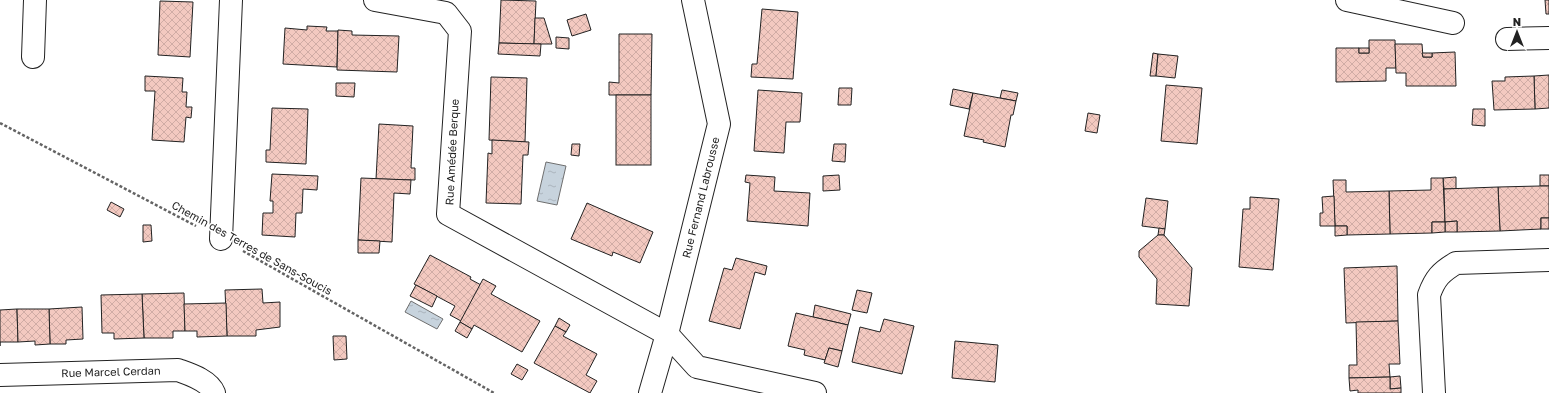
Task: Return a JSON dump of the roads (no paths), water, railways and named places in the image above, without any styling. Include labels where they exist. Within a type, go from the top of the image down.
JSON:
[{"type":"street","points":[[33,57],[35,0]]},
{"type":"street","points":[[221,239],[231,0]]},
{"type":"street","name":"Rue Amédée Berque","points":[[375,0],[446,13],[460,31],[448,214],[667,334]]},
{"type":"street","name":"Rue Fernand Labrousse","points":[[650,393],[667,334],[719,124],[693,0]]},
{"type":"street","points":[[1347,0],[1453,23]]},
{"type":"street","points":[[1507,39],[1549,38]]},
{"type":"street","points":[[1434,393],[1429,295],[1434,282],[1443,270],[1456,263],[1549,260]]},
{"type":"street","points":[[667,334],[697,367],[815,393]]},
{"type":"street","name":"Rue Marcel Cerdan","points":[[0,376],[178,370],[197,377],[213,390],[214,393]]},
{"type":"water","points":[[546,162],[566,166],[557,205],[537,201]]},
{"type":"water","points":[[411,301],[443,319],[437,329],[405,312]]}]
